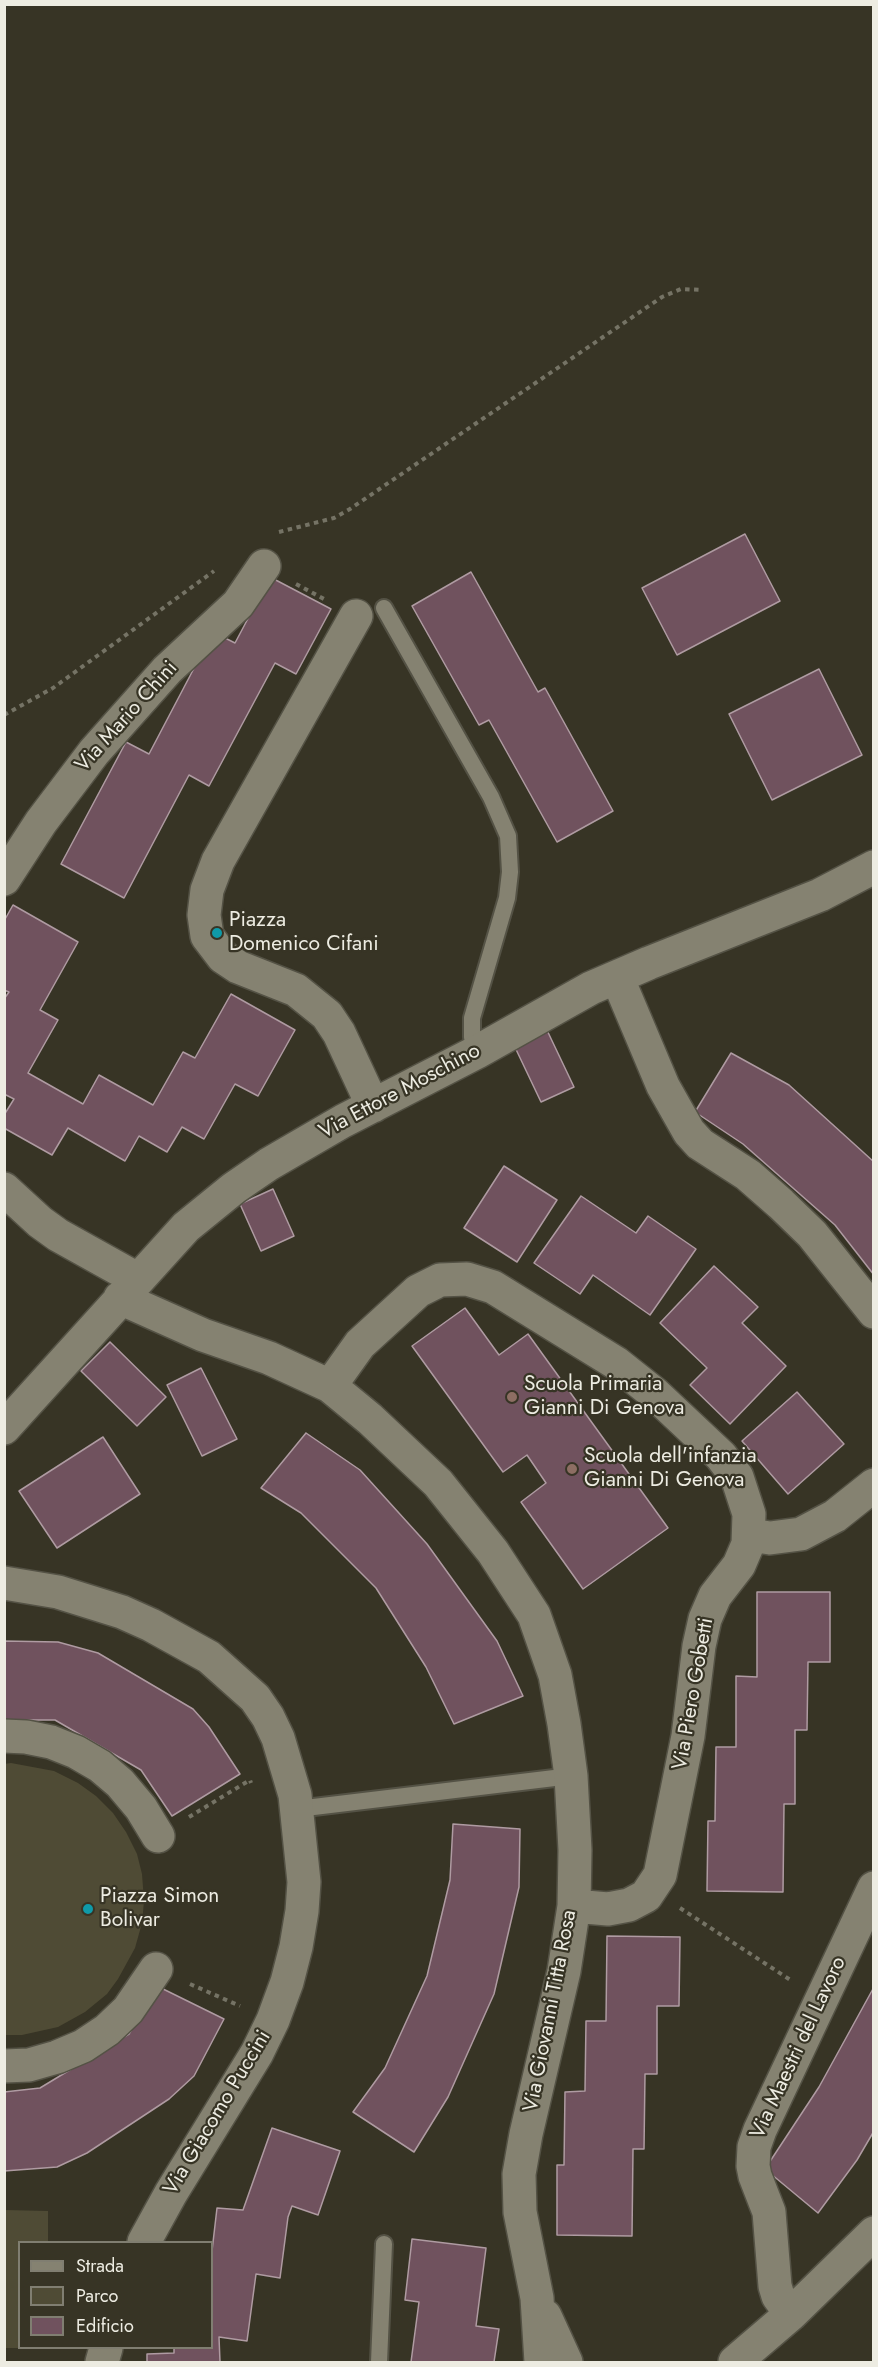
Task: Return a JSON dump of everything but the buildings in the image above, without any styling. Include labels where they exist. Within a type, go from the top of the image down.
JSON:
[{"type":"street","name":"Via Mario Chini","points":[[4,879],[41,822],[94,752],[167,670],[238,604],[264,566]]},
{"type":"street","points":[[370,612],[218,861],[207,890],[204,915],[207,936],[223,957],[238,967],[296,990],[327,1016],[339,1033],[373,1106]]},
{"type":"street","name":"Via Ettore Moschino","points":[[4,1428],[186,1227],[234,1188],[310,1140],[477,1052],[564,1002],[616,976],[789,908],[873,867]]},
{"type":"street","points":[[616,976],[663,1086],[688,1132],[700,1144],[748,1175],[812,1234],[873,1312]]},
{"type":"street","points":[[4,1189],[49,1228],[129,1289]]},
{"type":"street","name":"Via Piero Gobetti","points":[[330,1386],[360,1344],[418,1291],[440,1280],[453,1278],[480,1282],[493,1287],[616,1363],[655,1394],[721,1456],[736,1477],[747,1503],[750,1534],[739,1565],[715,1596],[705,1619],[699,1646],[688,1736],[662,1867],[652,1889]]},
{"type":"street","name":"Via Giovanni Titta Rosa","points":[[129,1289],[203,1335],[269,1358],[330,1386],[370,1419],[438,1484],[493,1552],[534,1615],[555,1675],[571,1776],[575,1850],[574,1906],[564,1971],[526,2134],[519,2174],[520,2212],[537,2298],[541,2362]]},
{"type":"street","points":[[750,1534],[770,1538],[801,1534],[835,1516],[873,1485]]},
{"type":"street","name":"Via Giacomo Puccini","points":[[4,1583],[58,1592],[122,1612],[161,1630],[209,1657],[248,1691],[268,1717],[288,1766],[297,1809],[304,1882],[296,1947],[273,2020],[257,2053],[182,2174],[145,2241]]},
{"type":"street","points":[[4,1736],[51,1742],[76,1752],[100,1766],[120,1783],[141,1808],[158,1836]]},
{"type":"street","name":"Via Maestri del Lavoro","points":[[791,2314],[778,2296],[775,2286],[769,2212],[755,2176],[753,2156],[760,2130],[873,1888]]},
{"type":"street","points":[[574,1906],[618,1908],[638,1901],[652,1889]]},
{"type":"street","points":[[4,2066],[29,2065],[83,2046],[107,2030],[128,2010],[156,1969]]},
{"type":"street","points":[[735,2362],[791,2314],[873,2233]]},
{"type":"street","name":"Via Giovanni Titta Rosa","points":[[537,2298],[566,2362]]},
{"type":"lane","points":[[370,612],[491,797],[508,836],[510,872],[507,898],[472,1018],[472,1037],[477,1052]]},
{"type":"lane","points":[[297,1809],[571,1776]]},
{"type":"lane","points":[[379,2362],[384,2244]]},
{"type":"path","points":[[274,534],[334,518],[350,509],[662,297],[681,289],[703,290]]},
{"type":"path","points":[[4,715],[53,688],[221,566]]},
{"type":"path","points":[[264,566],[370,612]]},
{"type":"path","points":[[158,1836],[250,1780]]},
{"type":"path","points":[[652,1889],[821,2000]]},
{"type":"path","points":[[156,1969],[273,2020]]},
{"type":"green space","name":"Piazza Simon Bolivar","points":[[11,1763],[54,1771],[78,1783],[96,1796],[113,1813],[137,1854],[142,1874],[144,1901],[142,1923],[135,1948],[107,1994],[85,2012],[58,2027],[22,2035],[4,2035],[4,1764]]},
{"type":"green space","points":[[5,2210],[48,2211],[48,2241],[18,2241],[18,2348],[5,2348]]},
{"type":"place","name":"Piazza Domenico Cifani","points":[[217,933]]},
{"type":"place","name":"Scuola Primaria Gianni Di Genova","points":[[512,1397]]},
{"type":"place","name":"Scuola dell'infanzia Gianni Di Genova","points":[[572,1469]]},
{"type":"place","name":"Piazza Simon Bolivar","points":[[88,1909]]}]
